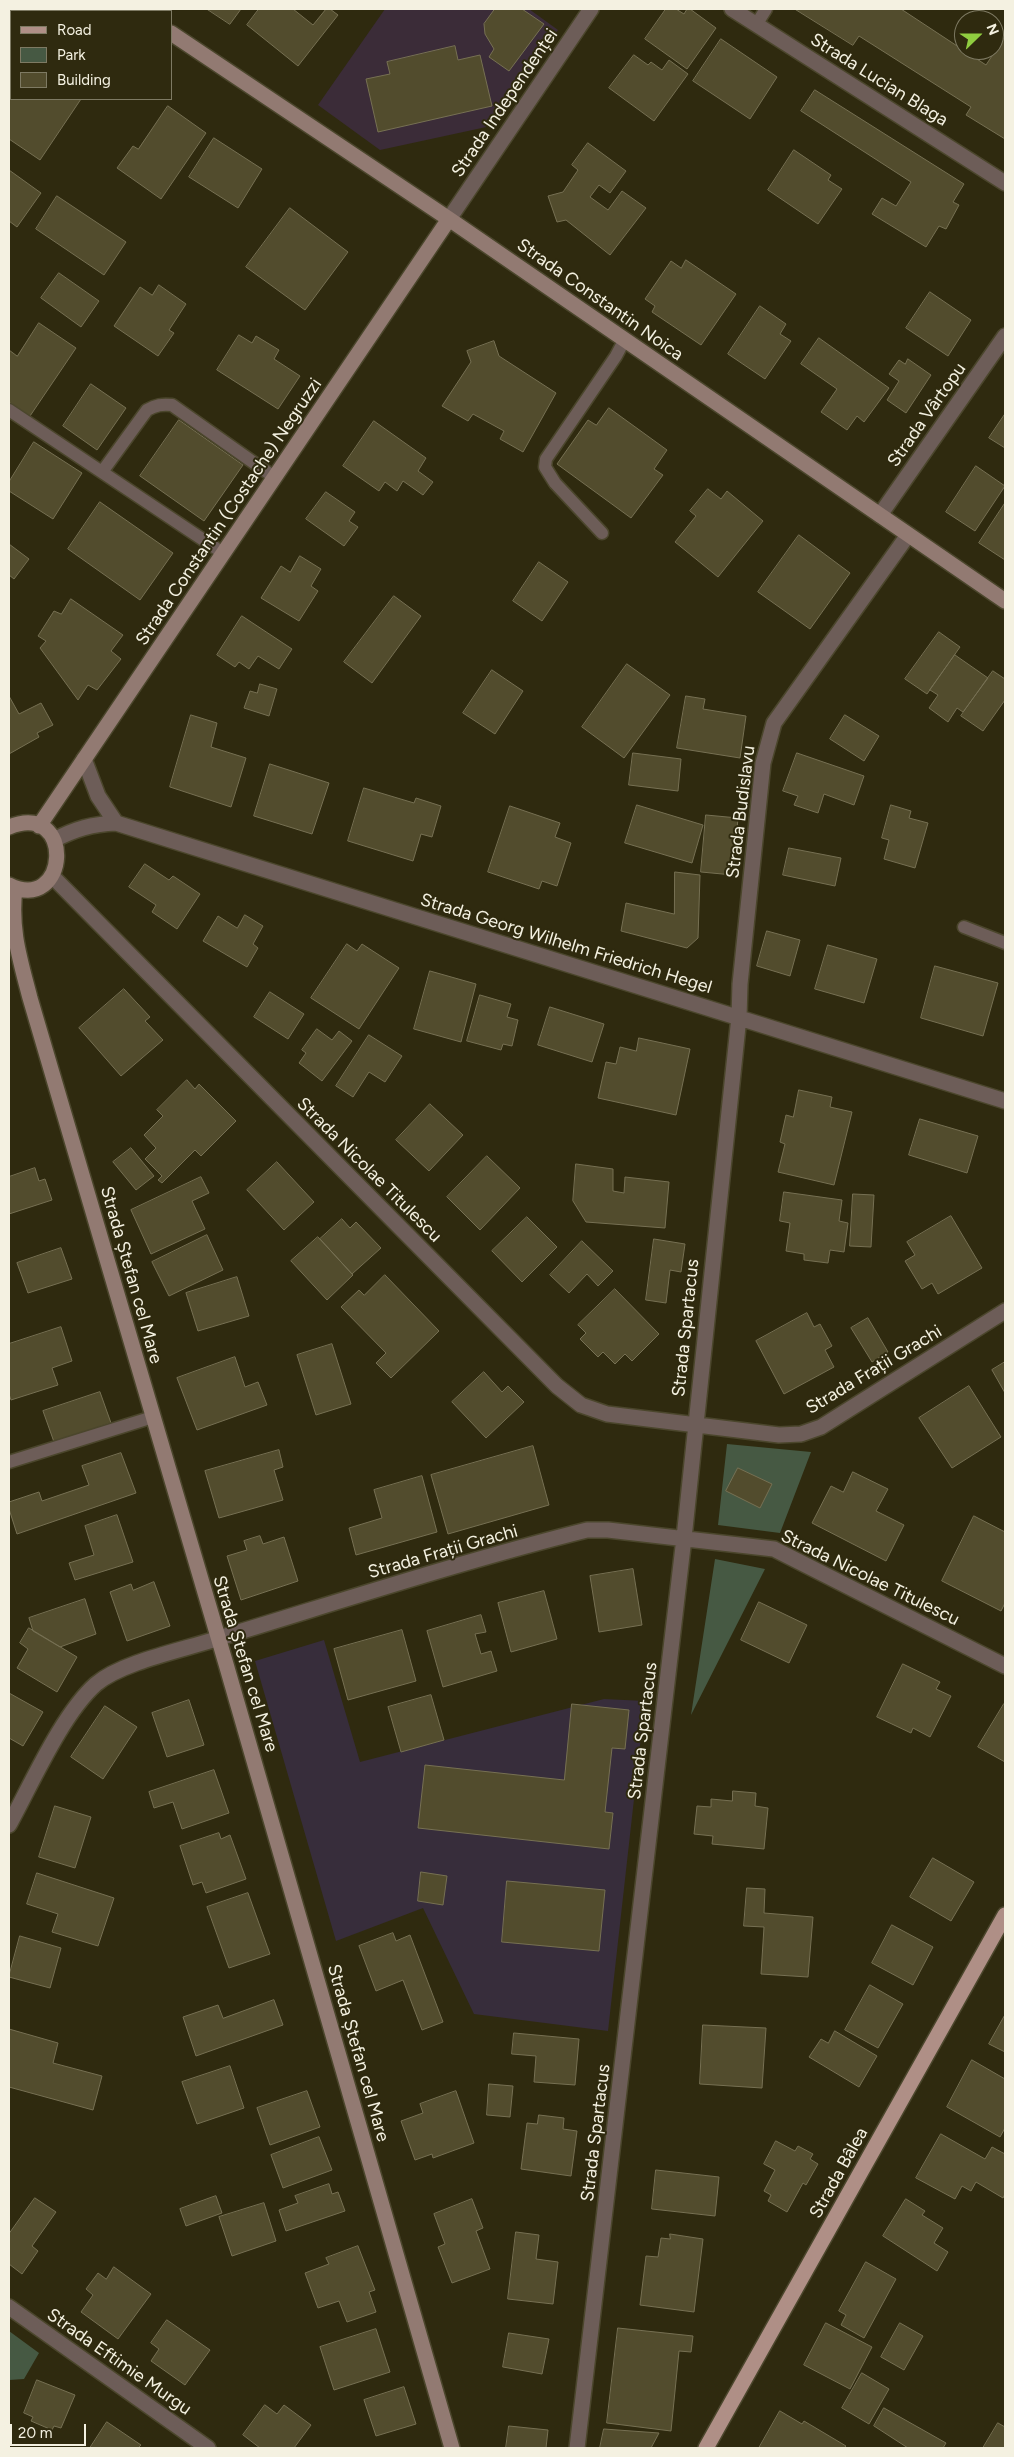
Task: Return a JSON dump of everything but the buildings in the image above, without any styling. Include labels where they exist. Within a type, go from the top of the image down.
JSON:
[{"type":"main road","name":"Strada Constantin Noica","points":[[172,33],[449,218],[1005,601]]},
{"type":"main road","name":"Strada Constantin (Costache) Negruzzi","points":[[39,826],[449,218]]},
{"type":"main road","points":[[9,827],[28,823],[39,826],[54,840],[59,858],[52,876],[36,888],[12,887]]},
{"type":"main road","name":"Strada Ștefan cel Mare","points":[[12,887],[14,937],[452,2448]]},
{"type":"main road","name":"Strada Bâlea","points":[[706,2448],[1005,1915]]},
{"type":"street","name":"Strada Independenței","points":[[449,218],[591,9]]},
{"type":"street","name":"Strada Lucian Blaga","points":[[732,9],[1005,182]]},
{"type":"street","name":"Strada Vârtopu","points":[[880,515],[1005,336]]},
{"type":"street","name":"Strada Budislavu","points":[[740,1017],[741,974],[763,763],[774,722],[908,535]]},
{"type":"street","points":[[84,759],[98,796],[116,823]]},
{"type":"street","name":"Strada Georg Wilhelm Friedrich Hegel","points":[[54,840],[77,828],[95,824],[116,823],[1005,1101]]},
{"type":"street","name":"Strada Nicolae Titulescu","points":[[52,876],[557,1386],[581,1405],[607,1414],[694,1423]]},
{"type":"street","name":"Strada Spartacus","points":[[578,2448],[684,1538],[694,1423],[740,1017]]},
{"type":"street","name":"Strada Frații Grachi","points":[[694,1423],[779,1434],[801,1434],[821,1427],[1005,1311]]},
{"type":"street","name":"Strada Frații Grachi","points":[[9,1825],[53,1744],[80,1702],[96,1684],[115,1672],[218,1639],[587,1530],[608,1530],[684,1538]]},
{"type":"street","name":"Strada Nicolae Titulescu","points":[[684,1538],[774,1550],[1005,1666]]},
{"type":"street","name":"Strada Eftimie Murgu","points":[[9,2307],[208,2448]]},
{"type":"lane","points":[[756,25],[766,9]]},
{"type":"lane","points":[[602,533],[555,483],[545,467],[546,459],[625,339]]},
{"type":"lane","points":[[102,472],[147,410],[155,405],[164,404],[172,405],[274,477]]},
{"type":"lane","points":[[9,410],[223,553]]},
{"type":"lane","points":[[964,927],[1005,943]]},
{"type":"lane","points":[[9,1462],[153,1417]]},
{"type":"shaded area","points":[[385,9],[529,9],[558,30],[491,126],[380,150],[318,105]]},
{"type":"shaded area","points":[[324,1640],[360,1762],[604,1699],[645,1701],[608,2031],[474,2014],[423,1908],[336,1941],[255,1661]]},
{"type":"green space","points":[[727,1444],[811,1452],[780,1533],[718,1525]]},
{"type":"green space","points":[[715,1559],[765,1569],[691,1715]]},
{"type":"green space","points":[[9,2331],[39,2353],[24,2379],[9,2380]]}]
